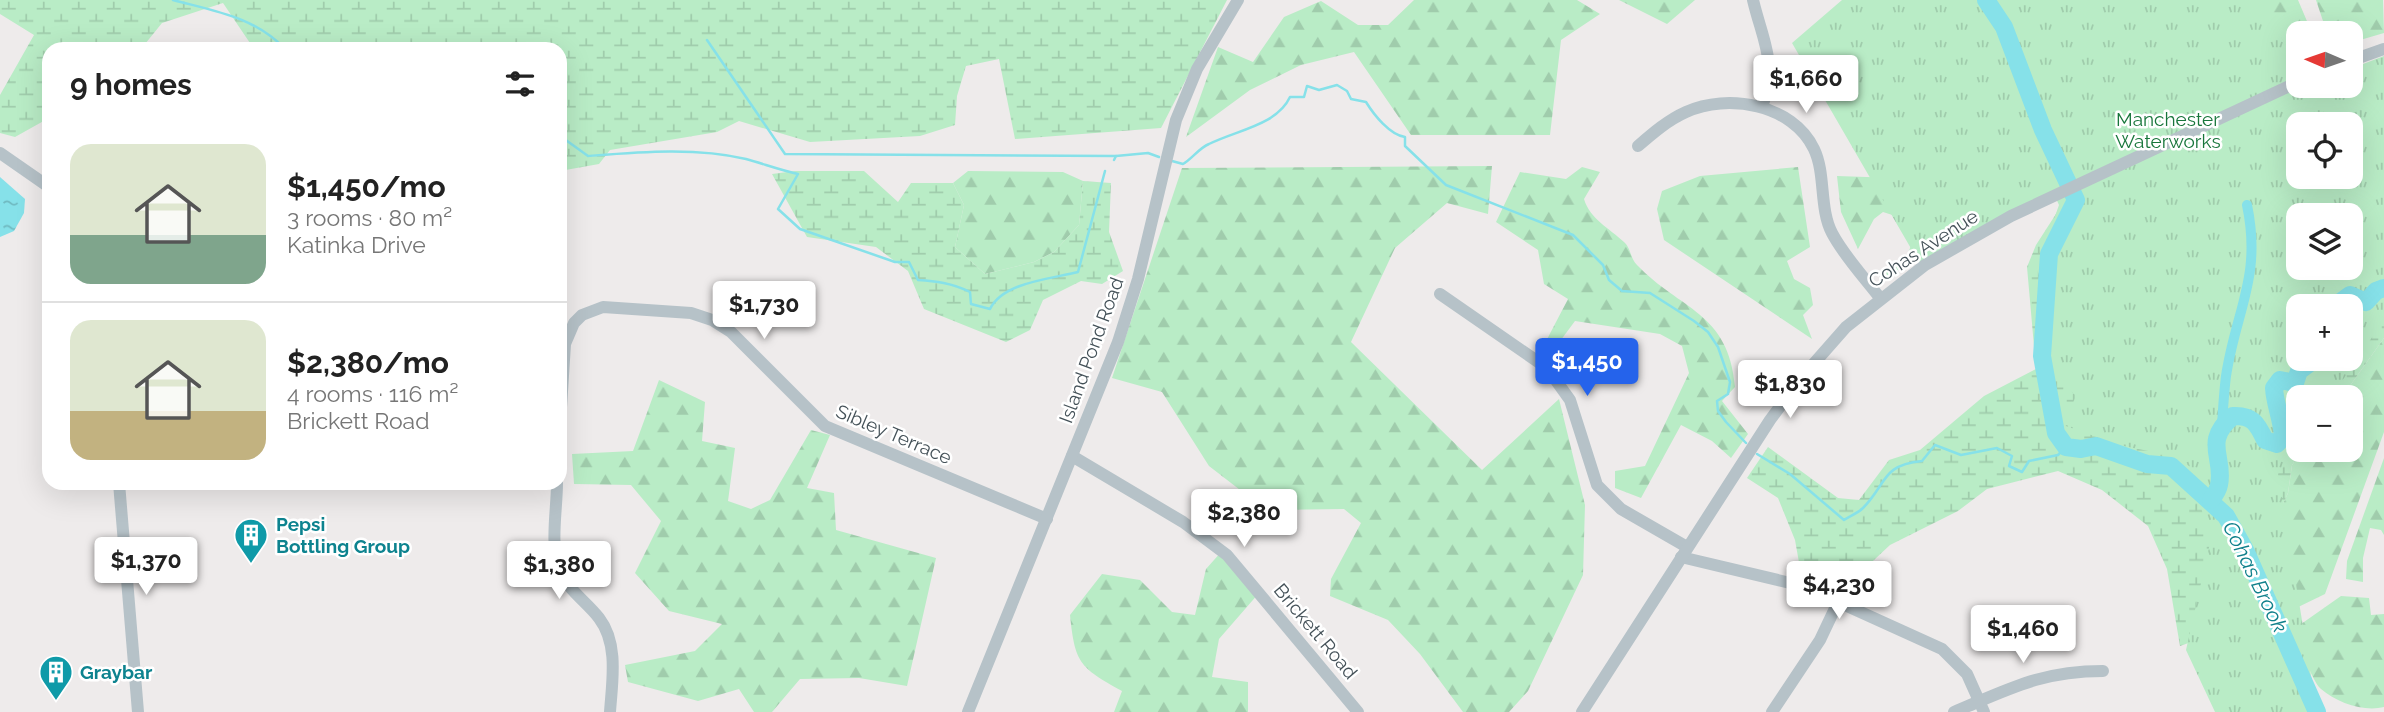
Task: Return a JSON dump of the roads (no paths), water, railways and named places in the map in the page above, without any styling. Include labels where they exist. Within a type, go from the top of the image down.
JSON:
[{"type":"street","name":"Island Pond Road","points":[[968,712],[1107,374],[1128,311],[1175,120],[1196,69],[1238,0]]},
{"type":"street","points":[[1753,0],[1769,51],[1770,84],[1762,107]]},
{"type":"street","points":[[2363,56],[2384,49]]},
{"type":"street","name":"Cohas Avenue","points":[[1582,712],[1747,454],[1802,377],[1846,327],[1880,298],[1953,247],[2080,183],[2286,88]]},
{"type":"street","points":[[1638,146],[1666,122],[1688,111],[1737,103],[1762,107],[1801,132],[1814,149],[1831,231],[1880,298]]},
{"type":"street","points":[[0,153],[42,182]]},
{"type":"street","points":[[1440,294],[1547,369],[1570,400],[1597,485],[1621,509],[1684,552],[1791,583],[1942,649],[1967,674],[1982,706]]},
{"type":"street","name":"Sibley Terrace","points":[[567,339],[574,323],[582,315],[603,307],[691,313],[712,320],[731,332],[825,426],[1047,519]]},
{"type":"street","name":"Brickett Road","points":[[1072,456],[1183,522],[1227,555],[1358,712]]},
{"type":"street","points":[[121,490],[138,712]]},
{"type":"street","points":[[557,490],[558,567],[569,586],[599,619],[609,638],[612,660],[610,712]]},
{"type":"street","points":[[1772,712],[1820,640],[1838,602]]},
{"type":"street","points":[[1954,712],[1982,706],[2053,673],[2103,671]]},
{"type":"water","points":[[0,177],[25,199],[24,213],[14,231],[0,237]]},
{"type":"waterway","points":[[173,0],[247,22],[277,42]]},
{"type":"waterway","points":[[1986,0],[2004,27],[2043,130],[2076,200],[2049,254],[2042,356],[2056,433],[2066,447],[2081,449],[2096,446],[2147,464],[2171,466],[2226,516],[2245,550],[2317,712]]},
{"type":"waterway","points":[[707,40],[785,154],[1116,156]]},
{"type":"waterway","points":[[1172,161],[1183,164],[1205,146],[1266,120],[1276,114],[1290,97],[1304,97],[1307,86],[1319,90],[1337,85],[1347,91],[1351,99],[1366,102],[1388,128],[1405,137],[1405,146],[1446,185],[1573,235],[1603,265],[1609,280],[1622,291],[1650,293],[1708,332],[1718,347],[1730,382],[1728,394],[1717,401],[1718,411],[1746,443]]},
{"type":"waterway","points":[[567,141],[588,156],[707,153],[746,159],[798,174],[778,209],[800,229],[895,262],[909,262],[918,280],[944,283],[963,289],[970,292],[971,304],[990,309],[996,300],[1016,287],[1078,272],[1105,171]]},
{"type":"waterway","points":[[1114,160],[1116,156],[1148,153],[1159,157]]},
{"type":"waterway","points":[[2222,425],[2230,353],[2250,273],[2251,230],[2247,205]]},
{"type":"waterway","name":"Cohas Brook","points":[[2363,301],[2366,302],[2376,291],[2384,288]]},
{"type":"waterway","name":"Cohas Brook","points":[[2211,500],[2219,485],[2217,442],[2224,425],[2233,416],[2245,417],[2256,425],[2265,440],[2277,444],[2283,437],[2274,388],[2280,380],[2295,383],[2299,371]]},
{"type":"waterway","points":[[1757,454],[1790,474],[1844,520],[1863,508],[1892,471],[1909,463],[1922,461],[1935,445],[1961,455],[1997,448],[2012,456],[2009,466],[2022,472],[2029,461],[2058,455],[2066,447]]},
{"type":"place","name":"Pepsi Bottling Group","points":[[251,565]]},
{"type":"place","name":"Graybar","points":[[56,702]]},
{"type":"park label","name":"Manchester Waterworks","points":[[2168,130]]}]
